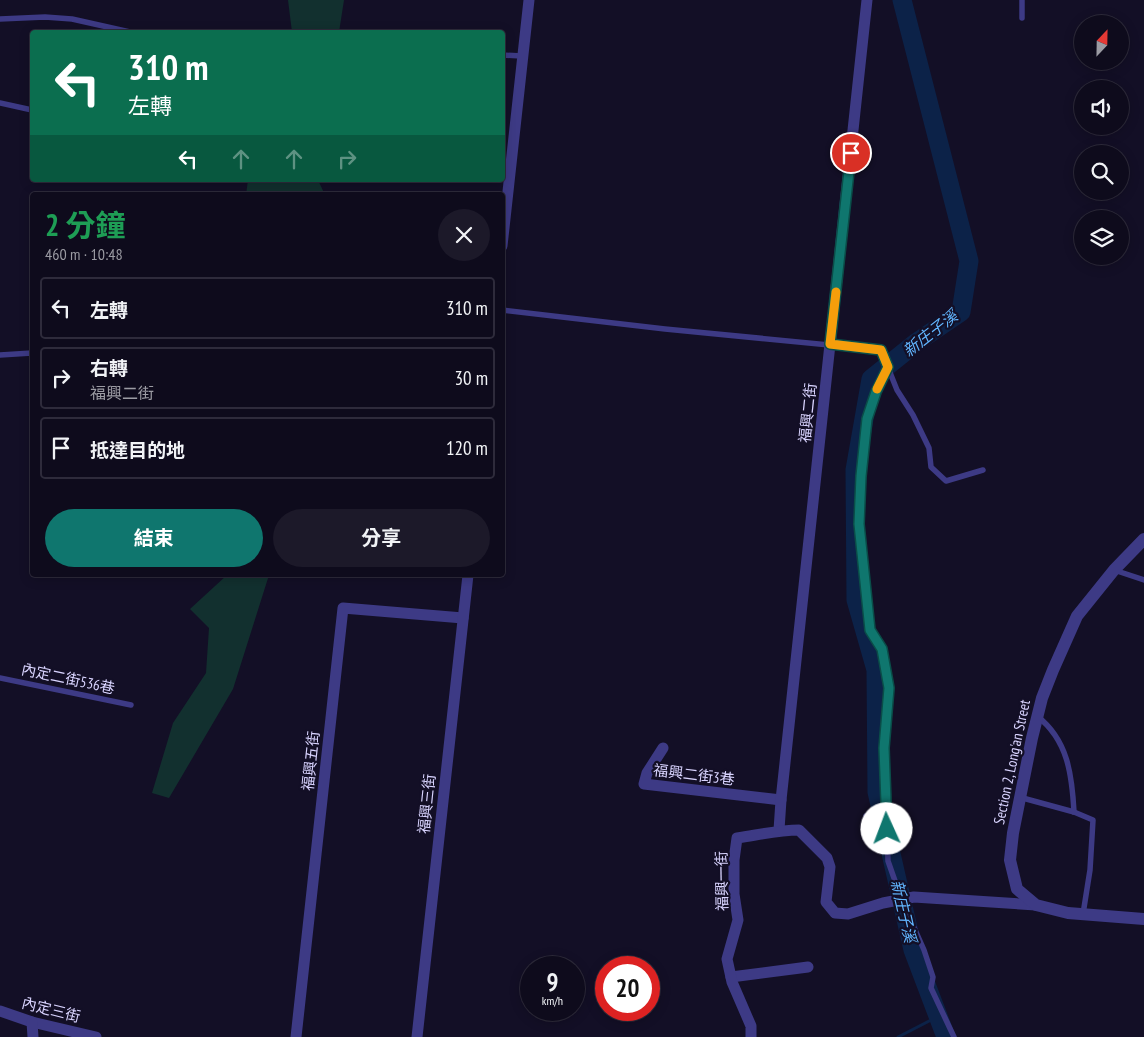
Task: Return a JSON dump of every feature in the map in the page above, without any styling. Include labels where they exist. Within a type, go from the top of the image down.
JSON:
[{"type":"street","points":[[505,218],[529,0]]},
{"type":"street","name":"福興二街","points":[[779,830],[780,800],[867,0]]},
{"type":"street","name":"Section 2, Long'an Street","points":[[1144,539],[1114,570],[1077,616],[1053,670],[1037,716],[1019,797],[1010,860],[1017,889],[1036,905],[1068,913],[1144,919]]},
{"type":"street","name":"福興三街","points":[[417,1037],[468,577]]},
{"type":"street","name":"福興五街","points":[[296,1037],[343,608],[463,618]]},
{"type":"street","name":"福興二街3巷","points":[[664,748],[646,772],[644,784],[780,800]]},
{"type":"street","name":"福興一街","points":[[751,1037],[752,1026],[731,977],[727,959],[738,920],[734,894],[734,860],[737,838],[762,835],[779,830],[799,830],[827,858],[830,867],[826,902],[835,913],[848,914],[899,900]]},
{"type":"street","points":[[899,900],[914,897],[1036,905]]},
{"type":"street","points":[[731,977],[808,967]]},
{"type":"street","name":"內定三街","points":[[0,1011],[32,1022],[96,1037]]},
{"type":"street","points":[[32,1022],[32,1037]]},
{"type":"lane","points":[[1022,0],[1022,18]]},
{"type":"lane","points":[[0,19],[46,17],[72,19],[121,30]]},
{"type":"lane","points":[[505,55],[522,56]]},
{"type":"lane","points":[[0,103],[30,110]]},
{"type":"lane","points":[[505,310],[665,329],[881,350],[897,390],[913,415],[929,448],[931,468],[946,481],[983,470]]},
{"type":"lane","points":[[0,355],[30,353]]},
{"type":"lane","points":[[888,367],[876,392],[867,419],[861,476],[859,524],[870,630],[882,649],[889,688],[884,748],[888,861],[899,900],[924,950],[933,978],[931,988],[954,1037]]},
{"type":"lane","points":[[1114,570],[1144,580]]},
{"type":"lane","name":"內定二街536巷","points":[[0,678],[131,705]]},
{"type":"lane","points":[[1037,716],[1049,725],[1066,753],[1073,789],[1074,812]]},
{"type":"lane","points":[[1019,797],[1074,812],[1093,820],[1090,870],[1083,914]]},
{"type":"lane","points":[[866,816],[886,813]]},
{"type":"green space","points":[[288,0],[344,0],[339,30],[292,30]]},
{"type":"green space","points":[[248,182],[319,182],[324,192],[246,192]]},
{"type":"green space","points":[[225,577],[268,577],[233,689],[169,798],[152,793],[173,723],[206,673],[209,628],[190,609]]},
{"type":"waterway","name":"新庄子溪","points":[[902,0],[969,261],[961,312],[917,342],[871,379],[855,470],[856,600],[876,670],[877,792],[913,950],[946,1037]]},
{"type":"waterway","points":[[898,1037],[939,1016]]},
{"type":"slow traffic","points":[[836,292],[830,344],[881,350],[888,367],[877,389]]},
{"type":"route","points":[[851,153],[830,344],[881,350],[888,367],[876,392],[867,419],[861,476],[859,524],[870,630],[882,649],[889,688],[884,748],[887,829]]}]
